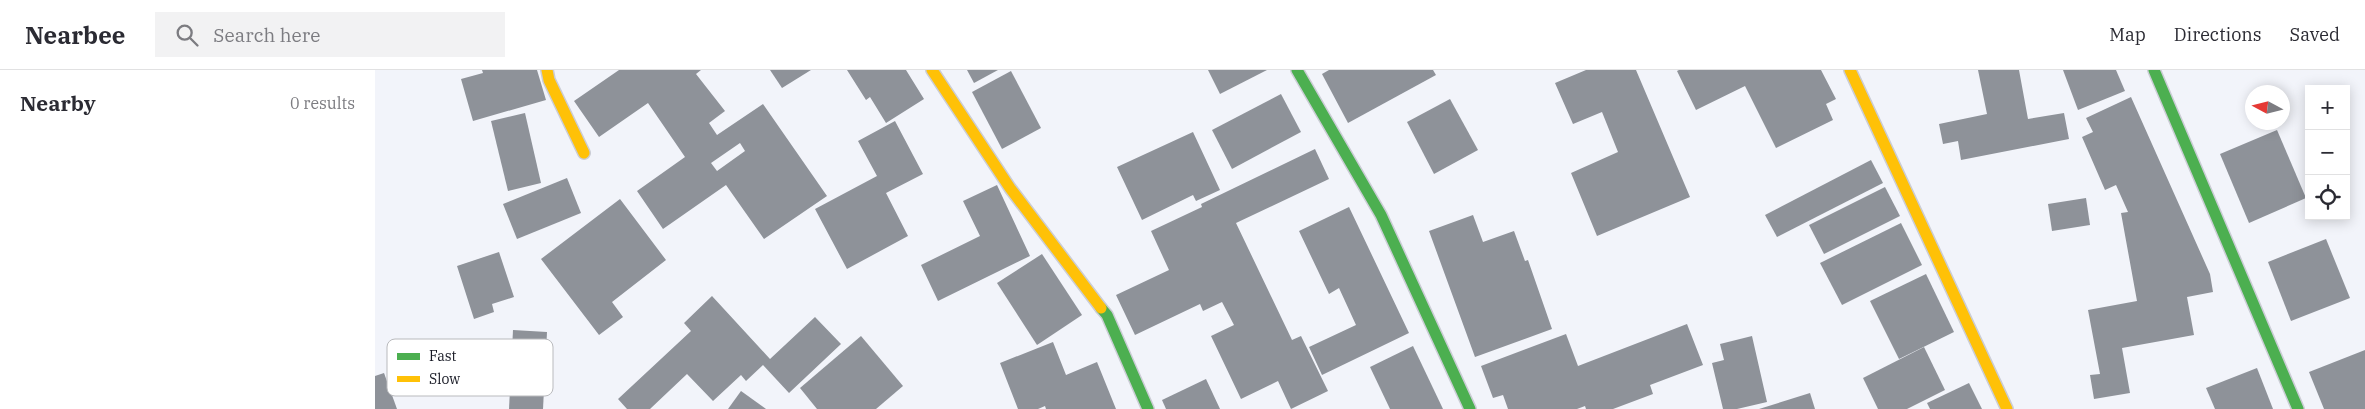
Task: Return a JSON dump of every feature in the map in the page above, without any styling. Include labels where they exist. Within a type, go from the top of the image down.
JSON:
[{"type":"street","points":[[547,70],[584,153]]},
{"type":"street","points":[[932,70],[1010,188],[1107,315],[1147,409]]},
{"type":"street","points":[[1297,70],[1381,215],[1470,409]]},
{"type":"street","points":[[1850,70],[2007,409]]},
{"type":"street","points":[[2154,70],[2298,409]]},
{"type":"building","points":[[482,70],[537,70],[546,100],[473,121],[461,79],[483,73]]},
{"type":"building","points":[[619,70],[701,70],[696,74],[725,111],[709,123],[717,135],[763,104],[827,196],[764,239],[726,185],[663,229],[637,191],[685,157],[648,103],[599,137],[574,101]],"holes":[[[740,143],[745,151],[717,171],[711,163]]]},
{"type":"building","points":[[770,70],[811,70],[782,88]]},
{"type":"building","points":[[847,70],[906,70],[924,99],[886,123],[870,97],[866,100]]},
{"type":"building","points":[[967,70],[998,70],[974,83]]},
{"type":"building","points":[[1208,70],[1267,70],[1220,94]]},
{"type":"building","points":[[1329,70],[1433,70],[1436,75],[1348,123],[1322,74]]},
{"type":"building","points":[[1586,70],[1636,70],[1690,197],[1597,236],[1571,173],[1618,152],[1602,112],[1573,124],[1555,83]]},
{"type":"building","points":[[1821,70],[1836,99],[1826,104],[1833,120],[1776,148],[1745,86],[1696,110],[1677,71]]},
{"type":"building","points":[[1978,70],[2019,70],[2028,119],[2064,113],[2069,139],[1961,160],[1958,141],[1943,144],[1939,124],[1987,114]]},
{"type":"building","points":[[2063,70],[2116,70],[2125,91],[2078,110]]},
{"type":"building","points":[[1011,71],[1041,128],[1002,149],[972,92]]},
{"type":"building","points":[[1281,94],[1301,132],[1232,169],[1212,130]]},
{"type":"building","points":[[2131,97],[2210,274],[2213,292],[2187,297],[2194,335],[2122,348],[2130,393],[2094,399],[2090,375],[2100,374],[2088,310],[2137,301],[2121,213],[2128,212],[2116,185],[2105,190],[2082,137],[2093,132],[2086,118]]},
{"type":"building","points":[[1450,99],[1478,150],[1434,174],[1407,122]]},
{"type":"building","points":[[525,113],[541,183],[508,191],[491,121]]},
{"type":"building","points":[[895,121],[923,174],[886,193],[908,236],[847,269],[815,209],[877,176],[858,141]]},
{"type":"building","points":[[2277,130],[2305,198],[2249,223],[2220,154]]},
{"type":"building","points":[[1193,132],[1220,190],[1196,201],[1193,195],[1142,220],[1117,167]]},
{"type":"building","points":[[1315,149],[1329,179],[1236,223],[1292,340],[1301,336],[1328,391],[1291,409],[1278,381],[1241,399],[1211,336],[1234,325],[1222,302],[1203,311],[1200,304],[1135,335],[1116,295],[1169,270],[1151,231],[1202,207],[1201,204]]},
{"type":"building","points":[[1871,160],[1883,183],[1777,237],[1765,215]]},
{"type":"building","points":[[567,178],[581,213],[517,239],[503,204]]},
{"type":"building","points":[[997,185],[1030,256],[938,301],[921,265],[980,236],[963,201]]},
{"type":"building","points":[[1885,187],[1900,216],[1824,254],[1809,225]]},
{"type":"building","points":[[2086,198],[2090,225],[2052,231],[2048,204]]},
{"type":"building","points":[[620,199],[666,260],[612,302],[623,317],[599,335],[541,259]]},
{"type":"building","points":[[1349,207],[1409,333],[1322,375],[1309,347],[1356,325],[1339,288],[1329,294],[1299,231]]},
{"type":"building","points":[[1473,215],[1483,242],[1514,231],[1525,261],[1528,260],[1552,329],[1475,357],[1429,231]]},
{"type":"building","points":[[1901,223],[1922,265],[1842,305],[1820,263]]},
{"type":"building","points":[[2326,239],[2350,298],[2291,321],[2268,262]]},
{"type":"building","points":[[499,252],[514,297],[492,304],[494,312],[474,319],[457,266]]},
{"type":"building","points":[[1042,254],[1082,315],[1037,345],[997,283]]},
{"type":"building","points":[[1926,274],[1954,332],[1899,359],[1870,301]]},
{"type":"building","points":[[712,296],[770,359],[815,317],[841,344],[789,393],[763,365],[746,381],[741,375],[713,401],[687,374],[650,409],[627,409],[618,399],[691,331],[684,323]]},
{"type":"building","points":[[1687,324],[1703,365],[1650,385],[1653,394],[1613,409],[1586,409],[1585,406],[1577,409],[1508,409],[1503,395],[1493,398],[1481,366],[1566,334],[1578,366]]},
{"type":"building","points":[[513,330],[547,332],[547,339],[513,339]]},
{"type":"building","points":[[861,336],[903,386],[876,409],[817,409],[800,388]]},
{"type":"building","points":[[1752,336],[1767,402],[1737,409],[1723,409],[1712,363],[1724,360],[1720,344]]},
{"type":"building","points":[[1053,342],[1066,375],[1097,362],[1116,409],[1046,409],[1045,406],[1038,409],[1018,409],[1000,363]]},
{"type":"building","points":[[1413,346],[1443,409],[1390,409],[1370,367]]},
{"type":"building","points":[[1924,347],[1945,390],[1907,409],[1878,409],[1863,378]]},
{"type":"building","points":[[2365,350],[2365,409],[2324,409],[2309,372]]},
{"type":"building","points":[[2257,368],[2273,409],[2215,409],[2206,388]]},
{"type":"building","points":[[384,373],[387,381],[387,396],[392,396],[397,409],[375,409],[375,376]]},
{"type":"building","points":[[1206,379],[1220,409],[1166,409],[1162,400]]},
{"type":"building","points":[[1969,383],[1982,409],[1930,409],[1927,403]]},
{"type":"building","points":[[741,391],[766,409],[728,409]]},
{"type":"building","points":[[1810,393],[1815,409],[1759,409]]},
{"type":"building","points":[[510,396],[544,396],[543,409],[509,409]]},
{"type":"traffic: fast","points":[[1297,70],[1381,215],[1470,409]]},
{"type":"traffic: fast","points":[[2154,70],[2298,409]]},
{"type":"traffic: fast","points":[[1101,308],[1107,315],[1148,409]]},
{"type":"traffic: slow","points":[[547,70],[549,80],[584,153]]},
{"type":"traffic: slow","points":[[932,70],[1010,188],[1101,308]]},
{"type":"traffic: slow","points":[[1850,70],[2007,409]]}]
